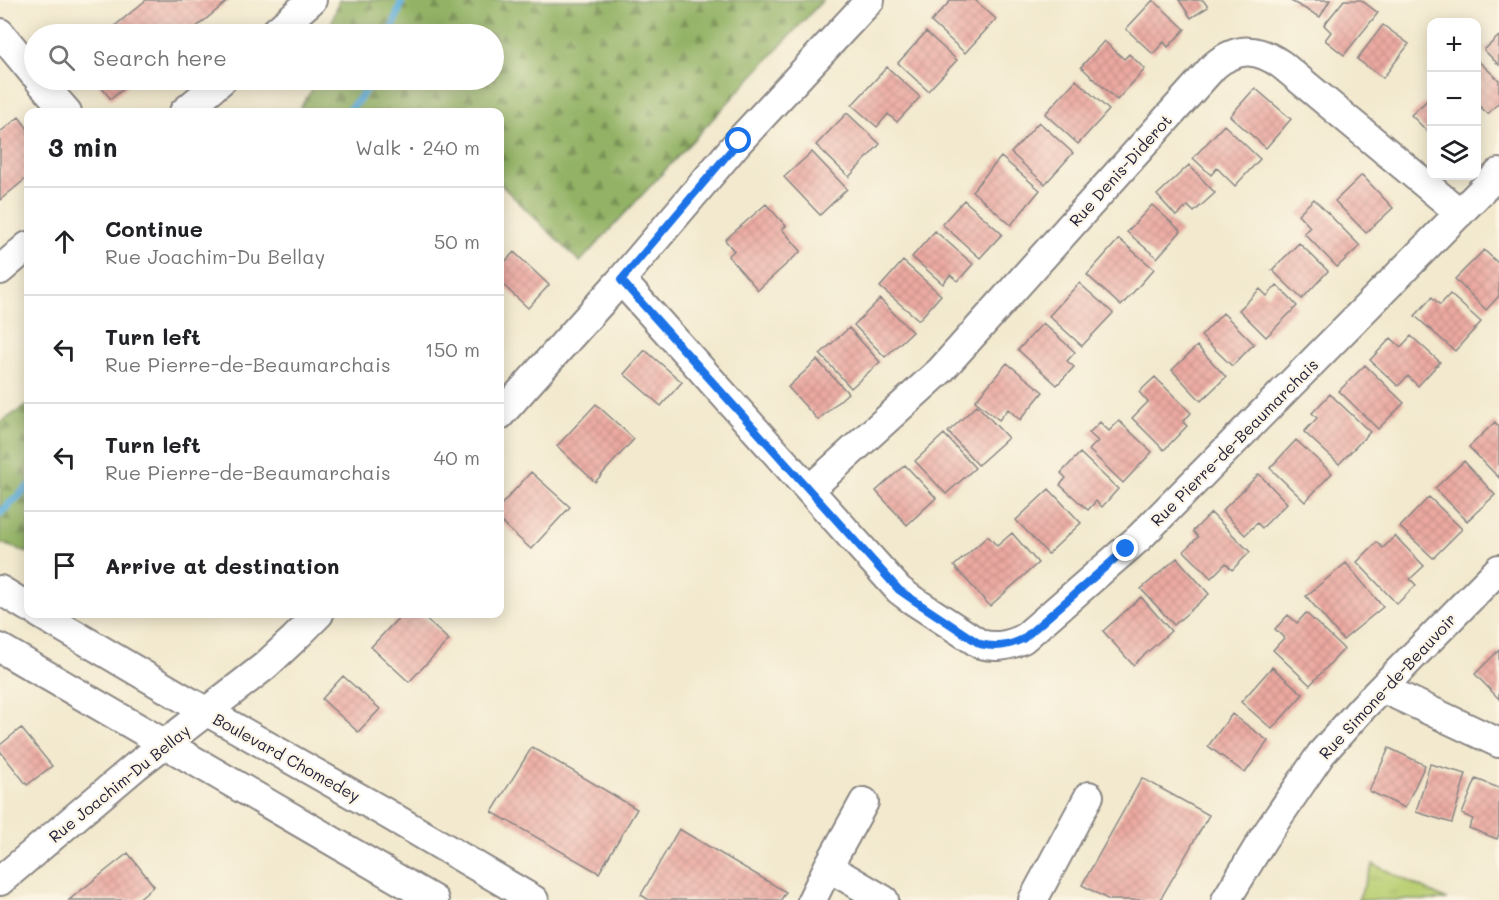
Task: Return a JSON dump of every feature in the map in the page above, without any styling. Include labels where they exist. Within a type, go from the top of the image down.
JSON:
[{"type":"street","points":[[284,24],[312,0]]},
{"type":"street","points":[[504,411],[621,280],[739,141],[870,0]]},
{"type":"street","points":[[0,33],[24,62]]},
{"type":"street","name":"Rue Denis-Diderot","points":[[810,489],[941,370],[1214,66],[1233,54],[1257,52],[1282,65],[1460,213]]},
{"type":"street","points":[[48,90],[64,108]]},
{"type":"street","points":[[189,108],[210,90]]},
{"type":"street","name":"Rue Pierre-de-Beaumarchais","points":[[621,280],[899,590],[980,644],[990,647],[1002,646],[1023,639],[1140,537],[1499,173]]},
{"type":"street","points":[[0,270],[24,249]]},
{"type":"street","name":"Rue Simone-de-Beauvoir","points":[[1226,900],[1263,839],[1321,754],[1382,688],[1499,569]]},
{"type":"street","points":[[0,590],[24,605]]},
{"type":"street","name":"Boulevard Chomedey","points":[[47,618],[534,900]]},
{"type":"street","name":"Rue Joachim-Du Bellay","points":[[0,881],[136,766],[265,666],[315,618]]},
{"type":"street","points":[[0,648],[434,900]]},
{"type":"street","points":[[1382,688],[1499,743]]},
{"type":"street","points":[[1033,900],[1089,796]]},
{"type":"street","points":[[812,900],[864,802]]},
{"type":"street","points":[[828,867],[884,900]]},
{"type":"green space","points":[[339,0],[823,0],[580,262],[504,188],[504,108],[300,108],[312,90],[504,90],[504,24],[331,24]]},
{"type":"green space","points":[[24,407],[24,552],[0,543],[0,422]]},
{"type":"green space","points":[[1373,864],[1447,900],[1358,900]]},
{"type":"building","points":[[146,0],[229,0],[200,24],[117,24]]},
{"type":"building","points":[[951,0],[975,0],[996,19],[965,53],[931,22]]},
{"type":"building","points":[[1153,0],[1185,29],[1168,47],[1164,42],[1153,54],[1126,29]]},
{"type":"building","points":[[1179,0],[1203,0],[1208,7],[1191,18]]},
{"type":"building","points":[[1289,0],[1330,0],[1320,17]]},
{"type":"building","points":[[1344,0],[1361,0],[1378,13],[1344,55],[1325,40],[1331,32],[1324,25]]},
{"type":"building","points":[[1383,25],[1409,44],[1383,78],[1357,59]]},
{"type":"building","points":[[926,32],[957,60],[928,91],[898,63]]},
{"type":"building","points":[[1499,36],[1499,65],[1484,50]]},
{"type":"building","points":[[1104,41],[1124,59],[1129,54],[1145,69],[1117,100],[1081,67]]},
{"type":"building","points":[[1481,64],[1499,80],[1499,102],[1488,114],[1481,108]]},
{"type":"building","points":[[887,67],[920,97],[897,122],[888,114],[877,127],[852,105]]},
{"type":"building","points":[[1076,80],[1109,110],[1078,144],[1045,114]]},
{"type":"building","points":[[1255,88],[1291,119],[1266,148],[1230,116]]},
{"type":"building","points":[[103,90],[122,90],[111,99]]},
{"type":"building","points":[[1427,101],[1427,131],[1411,115]]},
{"type":"building","points":[[847,113],[880,144],[849,177],[816,145]]},
{"type":"building","points":[[19,117],[24,124],[24,180],[0,200],[0,132]]},
{"type":"building","points":[[1039,122],[1073,153],[1045,184],[1011,153]]},
{"type":"building","points":[[1224,125],[1260,159],[1235,186],[1217,168],[1211,175],[1193,158]]},
{"type":"building","points":[[812,152],[847,189],[820,215],[784,177]]},
{"type":"building","points":[[1001,157],[1040,190],[1011,225],[972,191]]},
{"type":"building","points":[[1189,165],[1215,193],[1194,212],[1188,206],[1176,216],[1157,195]]},
{"type":"building","points":[[1362,175],[1393,208],[1366,233],[1335,201]]},
{"type":"building","points":[[1314,199],[1360,246],[1337,267],[1304,233],[1310,227],[1298,214]]},
{"type":"building","points":[[964,200],[1002,234],[980,258],[942,224]]},
{"type":"building","points":[[766,204],[786,226],[782,229],[801,251],[758,290],[728,256],[734,251],[725,240]]},
{"type":"building","points":[[1152,205],[1181,231],[1157,258],[1127,232]]},
{"type":"building","points":[[935,231],[973,264],[958,281],[950,275],[943,284],[912,257]]},
{"type":"building","points":[[1119,239],[1154,269],[1121,306],[1087,275]]},
{"type":"building","points":[[1299,243],[1328,271],[1302,299],[1272,270]]},
{"type":"building","points":[[1484,250],[1499,264],[1499,296],[1486,310],[1455,279]]},
{"type":"building","points":[[514,252],[549,285],[528,308],[504,286],[504,263]]},
{"type":"building","points":[[903,261],[941,295],[919,320],[880,287]]},
{"type":"building","points":[[1079,283],[1113,313],[1082,346],[1049,316]]},
{"type":"building","points":[[1277,285],[1297,306],[1266,337],[1239,310],[1260,289],[1267,296]]},
{"type":"building","points":[[1450,294],[1481,322],[1455,351],[1415,316],[1432,297],[1440,305]]},
{"type":"building","points":[[880,299],[912,332],[885,357],[854,325]]},
{"type":"building","points":[[1223,313],[1254,344],[1232,366],[1201,336]]},
{"type":"building","points":[[1043,323],[1075,352],[1067,361],[1074,367],[1057,385],[1018,350]]},
{"type":"building","points":[[849,328],[880,362],[851,388],[820,354]]},
{"type":"building","points":[[1411,336],[1440,362],[1418,386],[1408,376],[1398,386],[1370,360],[1391,338],[1401,347]]},
{"type":"building","points":[[1197,346],[1226,377],[1201,401],[1172,370]]},
{"type":"building","points":[[645,350],[682,382],[661,406],[624,374]]},
{"type":"building","points":[[817,360],[848,393],[818,420],[788,387]]},
{"type":"building","points":[[1007,363],[1043,392],[1020,420],[1008,409],[999,420],[975,401]]},
{"type":"building","points":[[1365,365],[1404,403],[1378,429],[1339,391]]},
{"type":"building","points":[[1155,377],[1191,413],[1183,422],[1187,426],[1164,450],[1132,418],[1148,402],[1139,392]]},
{"type":"building","points":[[1330,394],[1370,432],[1339,464],[1304,432],[1317,418],[1312,413]]},
{"type":"building","points":[[596,404],[634,439],[595,482],[557,446]]},
{"type":"building","points":[[977,405],[1008,438],[978,465],[948,432]]},
{"type":"building","points":[[1119,421],[1152,452],[1123,483],[1089,450],[1098,441],[1089,433],[1100,422],[1109,431]]},
{"type":"building","points":[[1495,422],[1499,427],[1499,478],[1469,447]]},
{"type":"building","points":[[944,434],[975,468],[946,494],[915,461]]},
{"type":"building","points":[[1296,440],[1332,473],[1305,502],[1270,468]]},
{"type":"building","points":[[1080,453],[1118,489],[1102,507],[1096,501],[1088,510],[1060,485],[1066,478],[1061,473]]},
{"type":"building","points":[[1464,461],[1495,495],[1467,521],[1435,488]]},
{"type":"building","points":[[905,465],[936,498],[907,525],[876,491]]},
{"type":"building","points":[[531,472],[570,507],[531,549],[504,525],[504,502]]},
{"type":"building","points":[[1259,474],[1287,503],[1262,528],[1257,523],[1245,535],[1222,511]]},
{"type":"building","points":[[1049,489],[1081,523],[1048,554],[1016,520]]},
{"type":"building","points":[[1429,497],[1462,529],[1433,558],[1400,527]]},
{"type":"building","points":[[1211,513],[1250,552],[1232,570],[1226,563],[1211,578],[1184,551],[1198,537],[1193,531]]},
{"type":"building","points":[[1012,533],[1038,563],[990,606],[954,566],[988,536],[997,546]]},
{"type":"building","points":[[1395,536],[1424,566],[1410,579],[1416,585],[1397,604],[1357,562],[1377,542],[1383,548]]},
{"type":"building","points":[[1177,558],[1209,594],[1174,625],[1141,589]]},
{"type":"building","points":[[1346,563],[1383,607],[1343,640],[1306,596]]},
{"type":"building","points":[[1141,597],[1171,631],[1133,665],[1103,631]]},
{"type":"building","points":[[1306,613],[1344,649],[1310,685],[1273,650],[1284,638],[1275,629],[1288,615],[1297,623]]},
{"type":"building","points":[[398,618],[424,618],[449,640],[409,682],[371,647]]},
{"type":"building","points":[[1499,650],[1499,699],[1475,674]]},
{"type":"building","points":[[1272,667],[1303,694],[1272,729],[1241,702]]},
{"type":"building","points":[[343,676],[380,709],[358,732],[322,699]]},
{"type":"building","points":[[1232,714],[1268,741],[1245,773],[1208,746]]},
{"type":"building","points":[[21,728],[52,766],[27,785],[0,751],[0,745]]},
{"type":"building","points":[[532,747],[637,809],[599,873],[492,812]]},
{"type":"building","points":[[1389,748],[1425,765],[1405,808],[1369,791]]},
{"type":"building","points":[[1430,764],[1466,774],[1452,823],[1416,812]]},
{"type":"building","points":[[1142,778],[1209,815],[1160,900],[1109,900],[1082,885]]},
{"type":"building","points":[[1476,779],[1499,788],[1499,834],[1497,839],[1469,828],[1473,819],[1462,814]]},
{"type":"building","points":[[679,829],[786,892],[781,900],[649,900],[641,895]]},
{"type":"building","points":[[128,853],[154,886],[137,900],[69,900]]},
{"type":"waterway","points":[[394,24],[402,0]]},
{"type":"waterway","points":[[351,108],[365,90]]},
{"type":"waterway","points":[[0,513],[24,491]]},
{"type":"route","points":[[739,141],[621,280],[899,590],[980,644],[990,647],[1002,646],[1023,639],[1126,549]]}]
